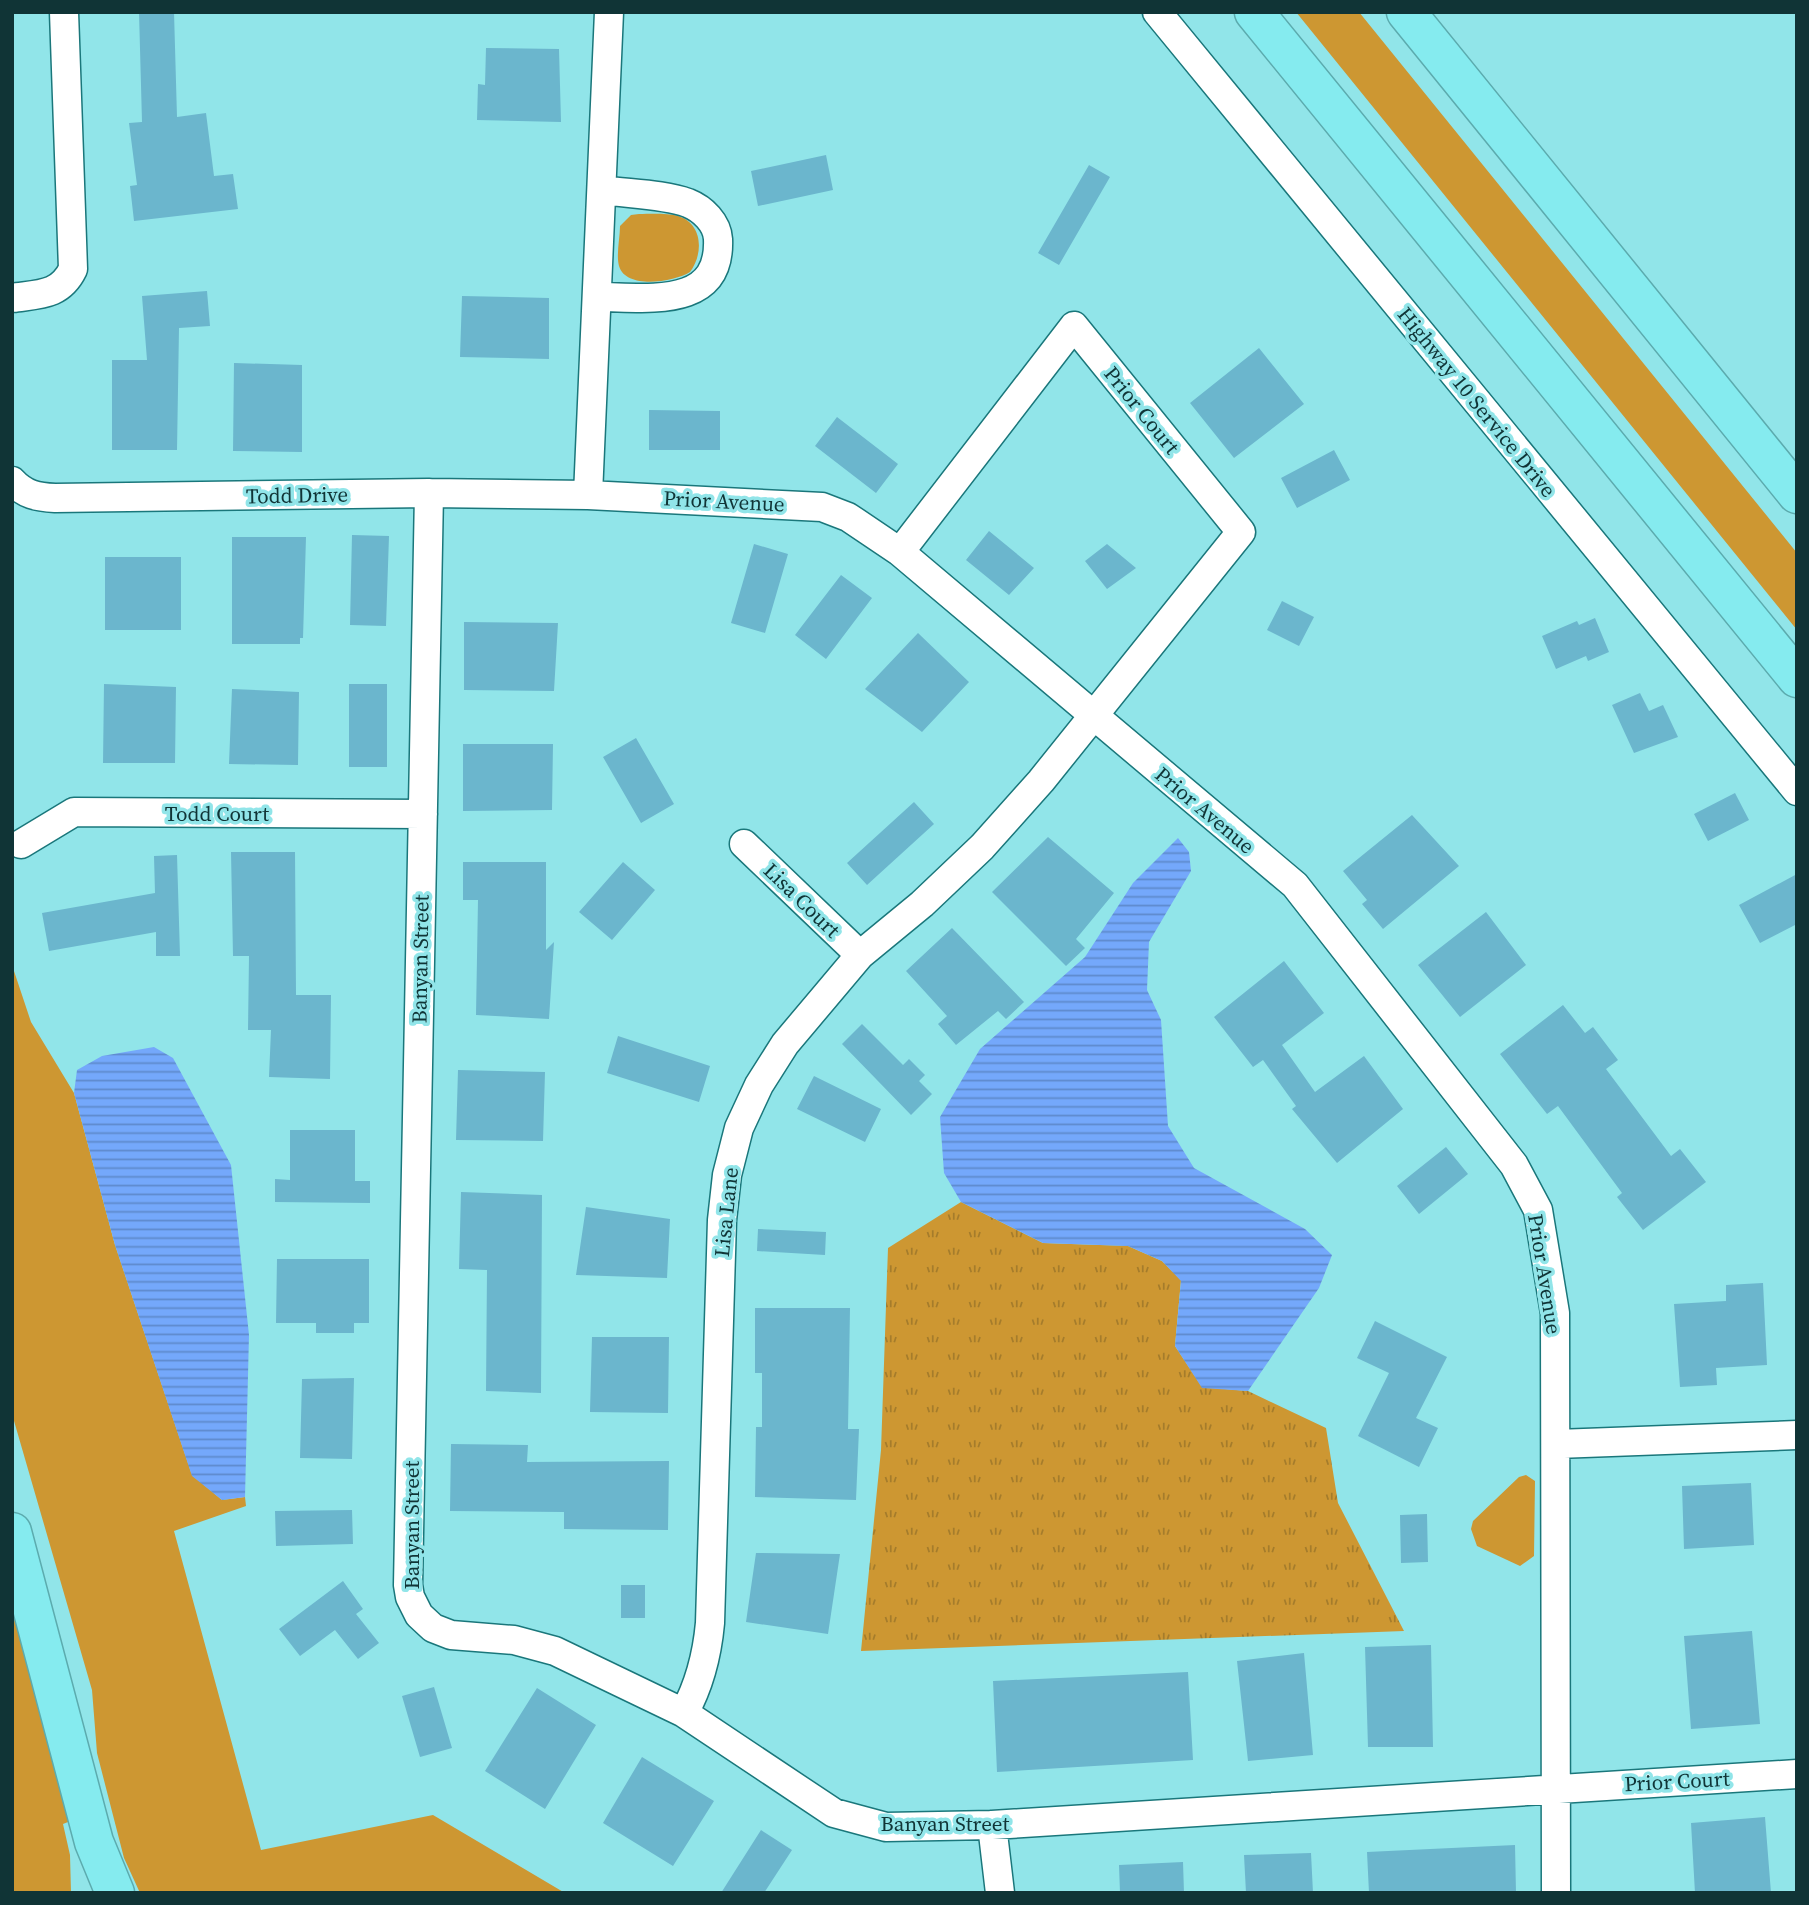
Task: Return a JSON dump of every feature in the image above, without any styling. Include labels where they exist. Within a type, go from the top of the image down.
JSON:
[{"type":"highway","points":[[1254,12],[1797,678]]},
{"type":"highway","points":[[1406,12],[1797,494]]},
{"type":"highway","points":[[1726,591],[1797,698]]},
{"type":"highway","points":[[12,1532],[94,1842],[115,1893]]},
{"type":"highway","points":[[91,1893],[94,1842]]},
{"type":"street","points":[[12,298],[54,292],[66,283],[73,270],[64,12]]},
{"type":"street","points":[[588,495],[609,12]]},
{"type":"street","name":"Highway 10 Service Drive","points":[[1157,12],[1797,791]]},
{"type":"street","points":[[598,298],[670,297],[690,292],[713,272],[718,256],[718,234],[708,215],[688,203],[602,190]]},
{"type":"street","name":"Prior Court","points":[[900,552],[1074,326],[1241,532],[1093,716]]},
{"type":"street","name":"Todd Drive","points":[[12,481],[20,489],[36,497],[55,498],[429,493],[588,495]]},
{"type":"street","name":"Banyan Street","points":[[429,493],[410,1597],[419,1615],[433,1628],[451,1635],[514,1640],[555,1651],[684,1713],[841,1816],[886,1827],[992,1825],[1556,1788]]},
{"type":"street","name":"Prior Avenue","points":[[588,495],[822,507],[848,517],[900,552],[1295,885],[1514,1166],[1538,1210],[1555,1313],[1556,1893]]},
{"type":"street","name":"Lisa Lane","points":[[684,1713],[698,1688],[708,1653],[722,1220],[727,1175],[740,1128],[759,1085],[785,1044],[860,955],[922,904],[982,847],[1041,781],[1093,716]]},
{"type":"street","name":"Todd Court","points":[[21,844],[74,812],[423,814]]},
{"type":"street","name":"Lisa Court","points":[[744,844],[860,955]]},
{"type":"street","points":[[1557,1444],[1797,1435]]},
{"type":"street","name":"Prior Court","points":[[1556,1788],[1797,1774]]},
{"type":"street","points":[[983,1893],[992,1825]]},
{"type":"street","points":[[992,1825],[1000,1893]]},
{"type":"green space","points":[[1296,12],[1359,12],[1797,553],[1797,630]]},
{"type":"green space","points":[[631,215],[678,216],[693,226],[697,233],[699,249],[690,272],[673,279],[651,282],[623,274],[618,261],[620,226]]},
{"type":"green space","points":[[12,965],[31,1022],[74,1093],[115,1245],[192,1475],[222,1500],[245,1497],[246,1506],[174,1531],[261,1850],[433,1815],[565,1893],[140,1893],[124,1858],[97,1753],[92,1690],[12,1414]]},
{"type":"green space","points":[[961,1202],[1043,1243],[1128,1246],[1162,1261],[1181,1280],[1175,1346],[1202,1387],[1248,1391],[1326,1428],[1338,1503],[1404,1631],[861,1651],[881,1450],[888,1248]]},
{"type":"green space","points":[[1526,1475],[1535,1481],[1534,1556],[1520,1566],[1477,1546],[1471,1529],[1473,1521],[1519,1477]]},
{"type":"green space","points":[[12,1609],[73,1820],[63,1824],[70,1855],[71,1893],[12,1893]]},
{"type":"water","points":[[1178,838],[1189,852],[1191,871],[1149,942],[1147,990],[1161,1020],[1168,1126],[1194,1168],[1305,1229],[1332,1255],[1319,1288],[1248,1391],[1202,1388],[1175,1346],[1181,1281],[1162,1261],[1128,1246],[1043,1243],[961,1202],[944,1173],[940,1117],[980,1049],[1085,957],[1133,883]]},
{"type":"water","points":[[154,1047],[173,1058],[231,1165],[249,1335],[245,1497],[222,1500],[192,1476],[115,1245],[74,1093],[77,1070],[102,1056]]},
{"type":"building","points":[[139,12],[174,12],[177,117],[206,113],[214,176],[233,174],[238,209],[134,221],[130,186],[137,185],[129,123],[142,122]]},
{"type":"building","points":[[486,48],[559,49],[561,122],[477,120],[478,84],[485,85]]},
{"type":"building","points":[[826,155],[833,190],[758,206],[751,171]]},
{"type":"building","points":[[1089,165],[1110,177],[1059,265],[1038,253]]},
{"type":"building","points":[[207,291],[210,326],[179,328],[177,450],[112,450],[112,360],[147,360],[142,296]]},
{"type":"building","points":[[462,296],[549,298],[549,359],[460,357]]},
{"type":"building","points":[[1259,348],[1304,404],[1234,458],[1190,403]]},
{"type":"building","points":[[234,363],[302,365],[302,452],[233,451]]},
{"type":"building","points":[[649,410],[720,411],[720,450],[649,450]]},
{"type":"building","points":[[837,417],[898,464],[876,493],[815,446]]},
{"type":"building","points":[[1334,450],[1350,480],[1297,508],[1281,478]]},
{"type":"building","points":[[989,531],[1034,568],[1009,595],[966,560]]},
{"type":"building","points":[[352,535],[389,536],[386,626],[350,625]]},
{"type":"building","points":[[232,537],[306,537],[303,638],[300,638],[300,644],[232,644]]},
{"type":"building","points":[[754,544],[788,554],[765,633],[731,623]]},
{"type":"building","points":[[1107,544],[1136,568],[1107,589],[1085,561]]},
{"type":"building","points":[[105,557],[181,557],[181,630],[105,630]]},
{"type":"building","points":[[841,575],[872,598],[826,659],[795,635]]},
{"type":"building","points":[[1282,601],[1314,617],[1299,646],[1267,630]]},
{"type":"building","points":[[1595,618],[1609,652],[1588,661],[1586,656],[1556,669],[1542,636],[1577,621],[1579,625]]},
{"type":"building","points":[[464,622],[558,623],[554,691],[464,690]]},
{"type":"building","points":[[918,633],[969,682],[922,732],[865,689]]},
{"type":"building","points":[[104,684],[176,687],[175,763],[103,763]]},
{"type":"building","points":[[349,684],[387,684],[387,767],[349,767]]},
{"type":"building","points":[[232,689],[299,692],[298,765],[229,764]]},
{"type":"building","points":[[1640,693],[1649,711],[1663,705],[1678,737],[1634,753],[1612,705]]},
{"type":"building","points":[[636,738],[674,804],[641,823],[603,757]]},
{"type":"building","points":[[463,744],[553,744],[552,810],[463,811]]},
{"type":"building","points":[[1735,793],[1749,820],[1708,841],[1694,814]]},
{"type":"building","points":[[914,802],[934,824],[867,885],[847,863]]},
{"type":"building","points":[[1412,815],[1459,866],[1383,929],[1362,904],[1367,900],[1343,871]]},
{"type":"building","points":[[1048,837],[1114,893],[1076,939],[1085,948],[1066,966],[992,892]]},
{"type":"building","points":[[231,852],[295,852],[296,995],[331,995],[330,1079],[269,1077],[271,1030],[248,1030],[249,956],[233,956]]},
{"type":"building","points":[[177,855],[180,956],[156,956],[156,932],[49,951],[42,913],[155,893],[154,856]]},
{"type":"building","points":[[463,862],[546,862],[546,950],[554,942],[549,1019],[476,1015],[478,900],[463,900]]},
{"type":"building","points":[[623,862],[655,890],[612,940],[579,912]]},
{"type":"building","points":[[1797,874],[1797,924],[1760,943],[1739,905]]},
{"type":"building","points":[[1486,912],[1526,965],[1460,1017],[1418,965]]},
{"type":"building","points":[[952,928],[1024,1002],[1006,1019],[998,1011],[956,1045],[938,1024],[947,1016],[906,971]]},
{"type":"building","points":[[1284,961],[1324,1013],[1282,1045],[1315,1092],[1364,1056],[1403,1109],[1337,1163],[1292,1109],[1296,1106],[1263,1060],[1253,1067],[1214,1017]]},
{"type":"building","points":[[1563,1005],[1585,1033],[1593,1027],[1618,1060],[1606,1069],[1671,1156],[1680,1149],[1706,1182],[1643,1230],[1617,1197],[1622,1193],[1558,1106],[1547,1114],[1500,1054]]},
{"type":"building","points":[[862,1024],[903,1065],[909,1059],[925,1075],[919,1081],[932,1094],[911,1115],[842,1044]]},
{"type":"building","points":[[618,1036],[710,1066],[699,1102],[607,1073]]},
{"type":"building","points":[[458,1070],[545,1072],[543,1141],[456,1140]]},
{"type":"building","points":[[814,1076],[881,1109],[865,1142],[797,1109]]},
{"type":"building","points":[[290,1130],[355,1130],[355,1181],[370,1181],[370,1203],[275,1202],[275,1179],[290,1180]]},
{"type":"building","points":[[1446,1147],[1468,1174],[1419,1214],[1397,1186]]},
{"type":"building","points":[[461,1192],[542,1195],[541,1393],[486,1391],[487,1270],[459,1269]]},
{"type":"building","points":[[586,1207],[670,1219],[667,1278],[576,1275]]},
{"type":"building","points":[[758,1229],[826,1232],[825,1255],[757,1251]]},
{"type":"building","points":[[277,1259],[369,1259],[369,1323],[354,1323],[354,1333],[316,1333],[316,1323],[276,1323]]},
{"type":"building","points":[[1763,1283],[1767,1365],[1716,1368],[1717,1385],[1680,1387],[1674,1304],[1726,1301],[1726,1285]]},
{"type":"building","points":[[755,1308],[850,1308],[848,1429],[859,1429],[856,1500],[755,1497],[756,1427],[762,1427],[762,1373],[755,1373]]},
{"type":"building","points":[[1375,1321],[1447,1357],[1416,1418],[1438,1428],[1419,1467],[1358,1436],[1389,1373],[1357,1358]]},
{"type":"building","points":[[592,1337],[669,1337],[668,1413],[590,1412]]},
{"type":"building","points":[[354,1378],[352,1459],[300,1458],[302,1379]]},
{"type":"building","points":[[451,1444],[528,1445],[527,1462],[669,1461],[668,1530],[564,1529],[564,1512],[450,1511]]},
{"type":"building","points":[[1751,1483],[1754,1545],[1684,1549],[1682,1486]]},
{"type":"building","points":[[352,1510],[353,1544],[276,1546],[275,1511]]},
{"type":"building","points":[[1427,1514],[1428,1562],[1401,1563],[1400,1515]]},
{"type":"building","points":[[756,1553],[840,1554],[828,1634],[746,1622]]},
{"type":"building","points":[[343,1581],[363,1609],[356,1614],[379,1643],[358,1659],[335,1630],[300,1656],[279,1629]]},
{"type":"building","points":[[621,1585],[645,1585],[645,1618],[621,1618]]},
{"type":"building","points":[[1752,1631],[1760,1724],[1691,1729],[1684,1636]]},
{"type":"building","points":[[1431,1645],[1433,1747],[1368,1747],[1365,1647]]},
{"type":"building","points":[[1304,1653],[1313,1755],[1248,1761],[1237,1661]]},
{"type":"building","points":[[1188,1672],[1193,1760],[997,1772],[993,1681]]},
{"type":"building","points":[[434,1687],[452,1748],[420,1757],[402,1696]]},
{"type":"building","points":[[537,1688],[596,1725],[545,1809],[485,1771]]},
{"type":"building","points":[[642,1757],[714,1801],[673,1866],[603,1823]]},
{"type":"building","points":[[1765,1817],[1771,1893],[1695,1893],[1691,1823]]},
{"type":"building","points":[[761,1830],[792,1850],[764,1893],[721,1893]]},
{"type":"building","points":[[1515,1845],[1516,1893],[1369,1893],[1367,1852]]},
{"type":"building","points":[[1311,1853],[1313,1893],[1246,1893],[1244,1855]]},
{"type":"building","points":[[1183,1862],[1184,1893],[1120,1893],[1119,1865]]}]
